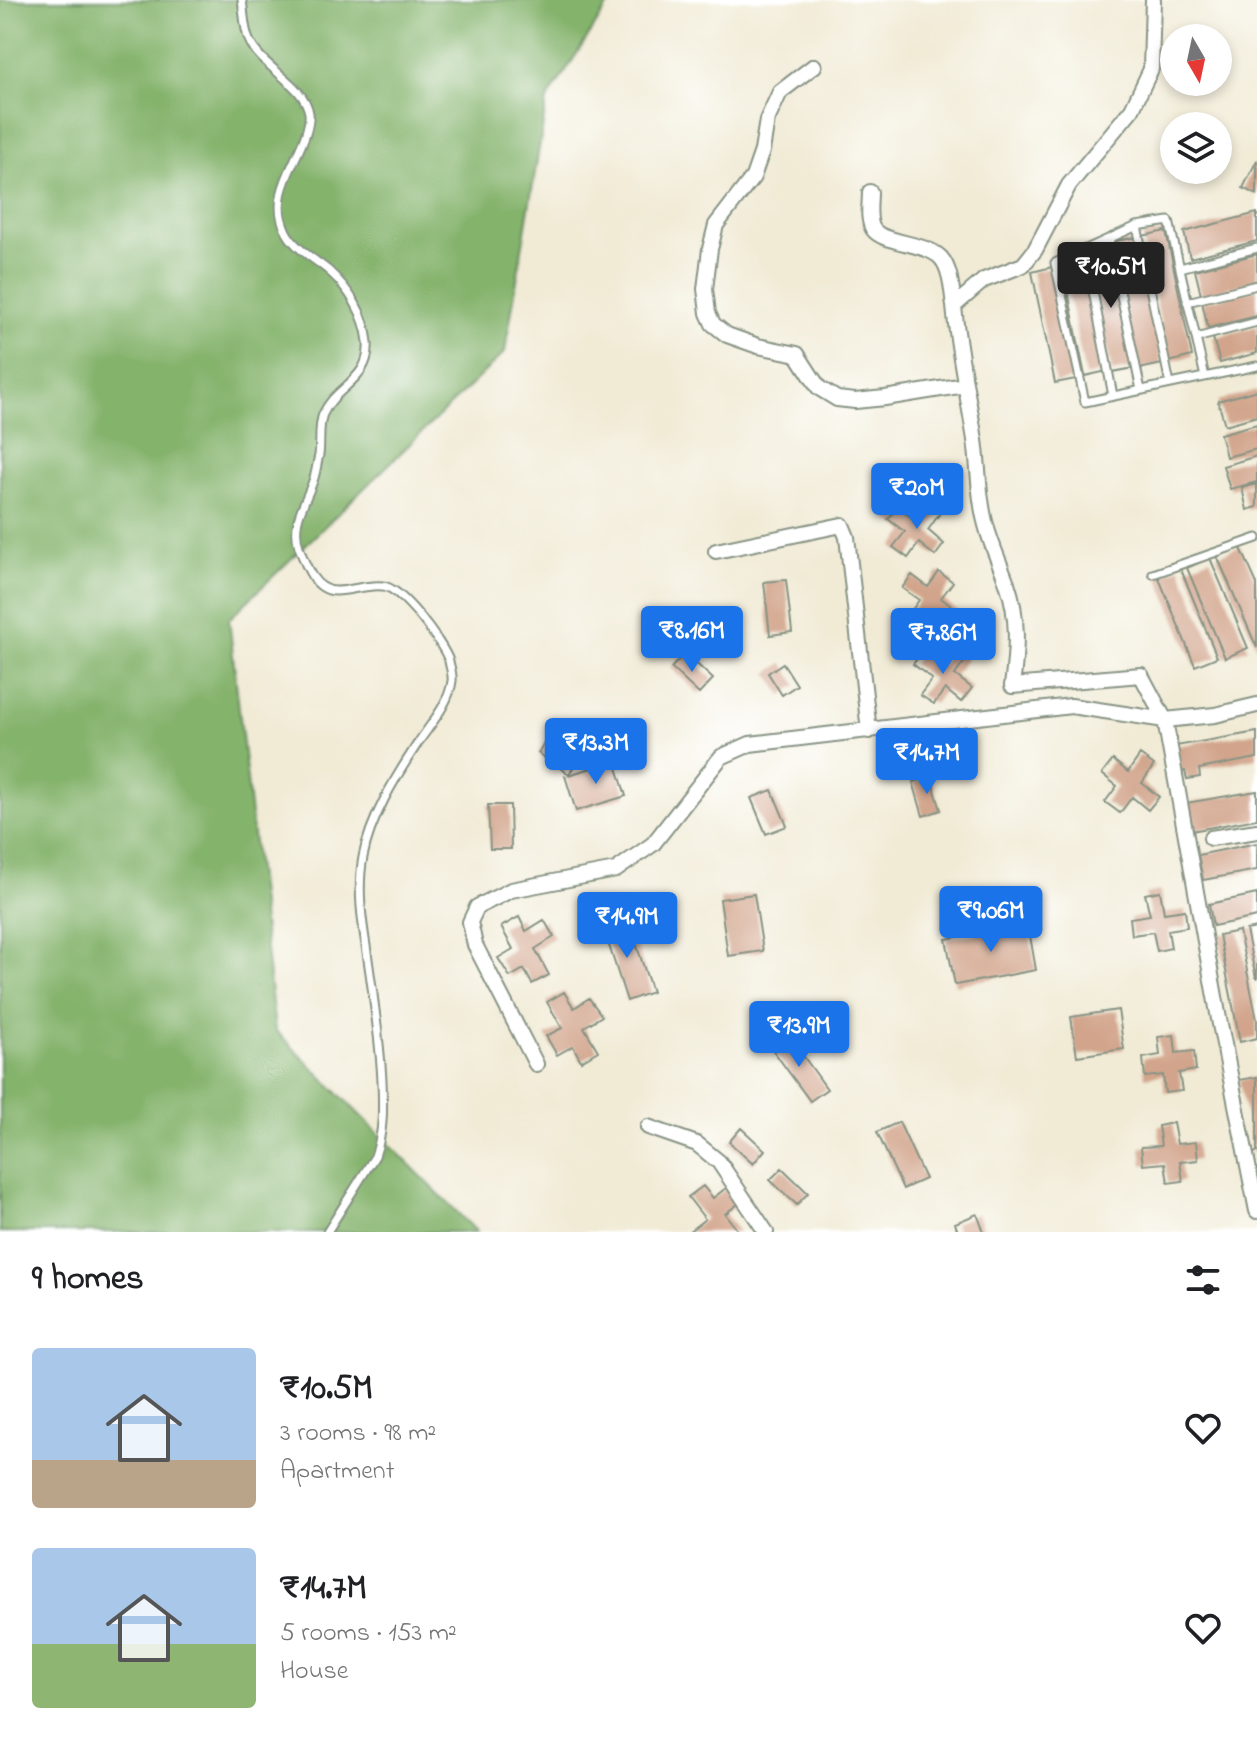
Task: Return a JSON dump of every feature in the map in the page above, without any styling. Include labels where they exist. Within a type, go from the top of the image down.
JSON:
[{"type":"street","points":[[954,306],[984,280],[1023,265],[1035,250],[1069,185],[1132,109],[1151,69],[1153,0]]},
{"type":"street","points":[[814,66],[780,92],[767,120],[762,151],[753,177],[716,225],[705,289],[708,313],[713,324],[727,335],[758,346],[797,354],[819,388],[837,399],[855,401],[920,394],[965,385]]},
{"type":"street","points":[[870,192],[869,218],[873,229],[880,235],[929,250],[947,268],[985,522],[1014,609],[1018,645],[1012,686],[1141,675],[1165,720],[1257,1211]]},
{"type":"street","points":[[716,551],[842,525],[847,537],[869,731]]},
{"type":"street","points":[[536,1064],[475,945],[470,922],[477,907],[511,890],[616,870],[653,844],[721,757],[750,744],[1071,706],[1165,720],[1215,715],[1257,705]]},
{"type":"street","points":[[1211,838],[1257,831]]},
{"type":"street","points":[[648,1127],[697,1144],[719,1162],[766,1232]]},
{"type":"lane","points":[[242,0],[249,40],[305,99],[310,117],[302,144],[281,191],[279,210],[285,231],[349,293],[363,322],[368,343],[366,362],[355,379],[332,399],[321,417],[319,453],[313,481],[297,520],[298,543],[317,583],[332,591],[384,586],[394,588],[429,627],[448,658],[453,679],[447,699],[380,808],[364,853],[360,880],[363,923],[381,1055],[384,1114],[375,1156],[327,1232]]},
{"type":"lane","points":[[1205,377],[1169,221],[1137,226],[1055,263],[1085,402],[1141,390],[1205,377],[1257,366]]},
{"type":"lane","points":[[1137,226],[1170,384]]},
{"type":"lane","points":[[1109,239],[1141,390]]},
{"type":"lane","points":[[1180,268],[1257,248]]},
{"type":"lane","points":[[1085,249],[1113,396]]},
{"type":"lane","points":[[1187,302],[1257,285]]},
{"type":"lane","points":[[1196,338],[1257,322]]},
{"type":"lane","points":[[1153,574],[1256,540]]},
{"type":"green space","points":[[0,0],[616,0],[607,7],[547,100],[505,352],[229,619],[275,1030],[477,1232],[0,1232]]},
{"type":"building","points":[[1257,160],[1257,195],[1243,188]]},
{"type":"building","points":[[1257,213],[1257,241],[1190,258],[1184,232]]},
{"type":"building","points":[[1166,231],[1192,356],[1169,362],[1142,236]]},
{"type":"building","points":[[1136,237],[1162,364],[1139,369],[1112,242]]},
{"type":"building","points":[[1110,248],[1134,368],[1112,372],[1088,252]]},
{"type":"building","points":[[1257,254],[1257,281],[1201,295],[1195,270]]},
{"type":"building","points":[[1052,267],[1076,379],[1055,383],[1032,272]]},
{"type":"building","points":[[1086,268],[1107,371],[1085,376],[1064,272]]},
{"type":"building","points":[[1257,289],[1257,316],[1208,328],[1202,302]]},
{"type":"building","points":[[1257,326],[1257,353],[1220,363],[1213,338]]},
{"type":"building","points":[[1257,390],[1257,416],[1225,425],[1218,401]]},
{"type":"building","points":[[1257,424],[1257,449],[1226,457],[1220,434]]},
{"type":"building","points":[[1257,456],[1257,482],[1230,489],[1223,466]]},
{"type":"building","points":[[1257,484],[1257,507],[1247,510],[1242,488]]},
{"type":"building","points":[[925,503],[940,513],[928,530],[944,544],[935,556],[919,543],[908,558],[893,547],[905,532],[888,519],[898,507],[914,519]]},
{"type":"building","points":[[1240,546],[1257,584],[1257,648],[1217,556]]},
{"type":"building","points":[[1210,558],[1248,648],[1225,658],[1187,568]]},
{"type":"building","points":[[1180,567],[1217,657],[1195,666],[1158,576]]},
{"type":"building","points":[[939,572],[953,582],[941,598],[959,612],[949,625],[932,611],[921,627],[907,617],[919,600],[902,588],[912,575],[928,587]]},
{"type":"building","points":[[786,580],[792,632],[770,635],[764,582]]},
{"type":"building","points":[[954,648],[967,658],[955,675],[972,688],[961,702],[945,689],[934,704],[920,695],[932,679],[913,664],[924,650],[942,665]]},
{"type":"building","points":[[685,653],[713,679],[699,694],[671,668]]},
{"type":"building","points":[[783,663],[797,685],[782,695],[768,673]]},
{"type":"building","points":[[1257,732],[1257,758],[1199,769],[1200,777],[1187,779],[1185,771],[1181,772],[1176,746]]},
{"type":"building","points":[[551,734],[581,755],[569,774],[538,753]]},
{"type":"building","points":[[1140,755],[1154,765],[1142,783],[1159,797],[1148,810],[1132,797],[1120,813],[1105,802],[1117,786],[1102,774],[1113,760],[1128,772]]},
{"type":"building","points":[[615,761],[626,796],[576,811],[565,776]]},
{"type":"building","points":[[931,777],[941,810],[923,816],[913,782]]},
{"type":"building","points":[[772,790],[787,826],[766,834],[751,798]]},
{"type":"building","points":[[1257,791],[1257,819],[1191,831],[1186,803]]},
{"type":"building","points":[[488,805],[510,805],[511,849],[490,849]]},
{"type":"building","points":[[1257,843],[1257,870],[1203,880],[1198,855]]},
{"type":"building","points":[[1160,891],[1164,913],[1185,910],[1187,927],[1168,930],[1171,948],[1157,951],[1153,932],[1132,935],[1130,918],[1150,915],[1145,894]]},
{"type":"building","points":[[754,894],[763,951],[728,956],[720,899]]},
{"type":"building","points":[[1257,894],[1257,917],[1213,926],[1209,904]]},
{"type":"building","points":[[519,917],[526,931],[544,920],[554,937],[535,949],[549,975],[532,984],[524,969],[510,977],[498,958],[513,949],[501,927]]},
{"type":"building","points":[[628,919],[652,992],[627,1001],[603,927]]},
{"type":"building","points":[[1028,924],[1036,970],[955,985],[946,939]]},
{"type":"building","points":[[1257,928],[1257,978],[1256,978],[1246,930]]},
{"type":"building","points":[[1239,931],[1257,1020],[1257,1038],[1240,1042],[1219,935]]},
{"type":"building","points":[[564,992],[574,1008],[589,998],[602,1016],[584,1027],[598,1051],[581,1061],[573,1046],[557,1055],[546,1036],[562,1028],[547,1002]]},
{"type":"building","points":[[1118,1010],[1124,1049],[1077,1056],[1071,1017]]},
{"type":"building","points":[[1174,1035],[1176,1053],[1194,1051],[1196,1070],[1179,1073],[1182,1091],[1165,1093],[1163,1075],[1145,1077],[1143,1058],[1160,1055],[1158,1037]]},
{"type":"building","points":[[789,1036],[827,1089],[810,1101],[772,1049]]},
{"type":"building","points":[[1257,1077],[1257,1152],[1253,1153],[1239,1080]]},
{"type":"building","points":[[899,1122],[925,1179],[903,1189],[877,1132]]},
{"type":"building","points":[[1173,1123],[1177,1144],[1196,1142],[1198,1160],[1180,1162],[1183,1181],[1168,1183],[1165,1163],[1143,1165],[1141,1147],[1161,1146],[1158,1126]]},
{"type":"building","points":[[741,1128],[765,1150],[753,1164],[729,1142]]},
{"type":"building","points":[[782,1168],[808,1193],[797,1205],[770,1180]]},
{"type":"building","points":[[730,1185],[742,1201],[725,1214],[739,1232],[688,1232],[705,1219],[688,1197],[703,1186],[713,1198]]},
{"type":"building","points":[[977,1214],[984,1232],[958,1232],[955,1223]]}]
